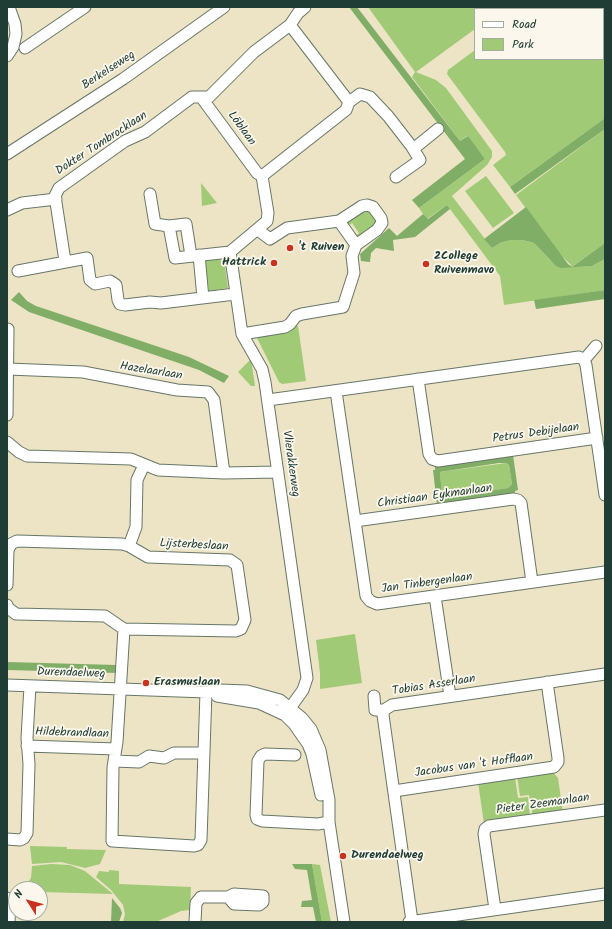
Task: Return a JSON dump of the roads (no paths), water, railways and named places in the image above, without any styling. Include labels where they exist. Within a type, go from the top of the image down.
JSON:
[{"type":"street","points":[[7,56],[13,47],[16,34],[15,24],[9,7]]},
{"type":"street","points":[[24,48],[85,7]]},
{"type":"street","points":[[202,97],[209,97],[215,92],[254,52],[290,25],[298,13],[306,7]]},
{"type":"street","name":"Berkelseweg","points":[[7,154],[123,79],[222,8]]},
{"type":"street","points":[[290,25],[349,102]]},
{"type":"street","points":[[169,226],[175,258],[230,252],[267,221],[268,213],[262,176],[346,110],[349,102],[360,94],[370,97],[388,116],[420,160],[396,177]]},
{"type":"street","name":"Dokter Tombrocklaan","points":[[56,199],[56,192],[79,173],[125,141],[145,132],[192,97],[202,97]]},
{"type":"street","name":"Löblaan","points":[[202,97],[257,172],[262,176]]},
{"type":"street","points":[[412,147],[417,146],[438,129]]},
{"type":"street","points":[[150,194],[155,224],[169,226],[186,224],[195,256],[203,298]]},
{"type":"street","points":[[7,210],[22,203],[56,199],[65,261]]},
{"type":"street","points":[[242,334],[286,327],[296,316],[343,306],[354,273],[352,256],[356,245],[377,230],[382,223],[381,218],[373,208],[367,205],[362,206],[339,221],[287,228],[270,239],[258,230]]},
{"type":"street","points":[[339,221],[356,245]]},
{"type":"street","name":"Vlierakkerweg","points":[[230,252],[242,334],[262,370],[268,400],[307,678],[303,690],[288,711]]},
{"type":"street","points":[[18,271],[59,265],[65,261],[87,258],[90,280],[95,284],[110,281],[116,285],[120,304],[161,303],[235,294]]},
{"type":"street","points":[[7,415],[8,329]]},
{"type":"street","points":[[584,360],[596,346]]},
{"type":"street","points":[[268,400],[575,357],[584,360]]},
{"type":"street","points":[[584,360],[586,365],[605,495]]},
{"type":"street","name":"Hazelaarlaan","points":[[8,369],[83,372],[177,390],[208,392],[214,400],[224,472]]},
{"type":"street","name":"Petrus Debijelaan","points":[[418,379],[429,454],[432,459],[438,461],[597,438]]},
{"type":"street","name":"Jan Tinbergenlaan","points":[[336,391],[366,596],[370,601],[377,604],[605,572]]},
{"type":"street","points":[[7,442],[19,452],[27,456],[131,459],[158,470],[278,472]]},
{"type":"street","points":[[129,546],[136,527],[137,480],[144,465]]},
{"type":"street","name":"Christiaan Eykmanlaan","points":[[355,521],[513,499],[518,500],[521,503],[532,582]]},
{"type":"street","name":"Lijsterbeslaan","points":[[7,585],[8,550],[11,544],[17,540],[129,546],[148,557],[234,561],[237,565],[245,620],[241,629],[236,632],[124,629]]},
{"type":"street","points":[[435,596],[450,696]]},
{"type":"street","points":[[7,606],[16,614],[105,616],[124,629],[114,761],[112,842],[198,845],[201,840],[206,692]]},
{"type":"street","name":"Tobias Asserlaan","points":[[605,674],[392,705],[384,710],[383,715],[411,922],[605,894]]},
{"type":"street","name":"Jacobus van 't Hofflaan","points":[[394,791],[551,768],[556,765],[558,758],[547,682]]},
{"type":"street","name":"Durendaelweg","points":[[7,685],[206,692],[219,697],[259,703],[288,711],[294,724],[308,744],[315,764],[322,802],[328,817],[344,922]]},
{"type":"street","points":[[7,839],[20,840],[24,838],[27,833],[30,686]]},
{"type":"street","points":[[374,696],[375,710],[384,710]]},
{"type":"street","name":"Hildebrandlaan","points":[[28,746],[116,749]]},
{"type":"street","points":[[114,761],[139,762],[149,756],[164,758],[174,753],[204,753]]},
{"type":"street","points":[[295,755],[265,754],[258,761],[257,819],[262,821],[318,824],[328,817]]},
{"type":"street","name":"Pieter Zeemanlaan","points":[[495,909],[484,834],[485,829],[489,826],[605,810]]},
{"type":"street","points":[[195,922],[196,903],[201,897],[228,898]]},
{"type":"street","points":[[7,898],[10,901],[9,922]]},
{"type":"place","name":"'t Ruiven","points":[[290,248]]},
{"type":"place","name":"Hattrick","points":[[274,263]]},
{"type":"place","name":"2College Ruivenmavo","points":[[426,264]]},
{"type":"place","name":"Erasmuslaan","points":[[146,683]]},
{"type":"place","name":"Durendaelweg","points":[[343,856]]}]
